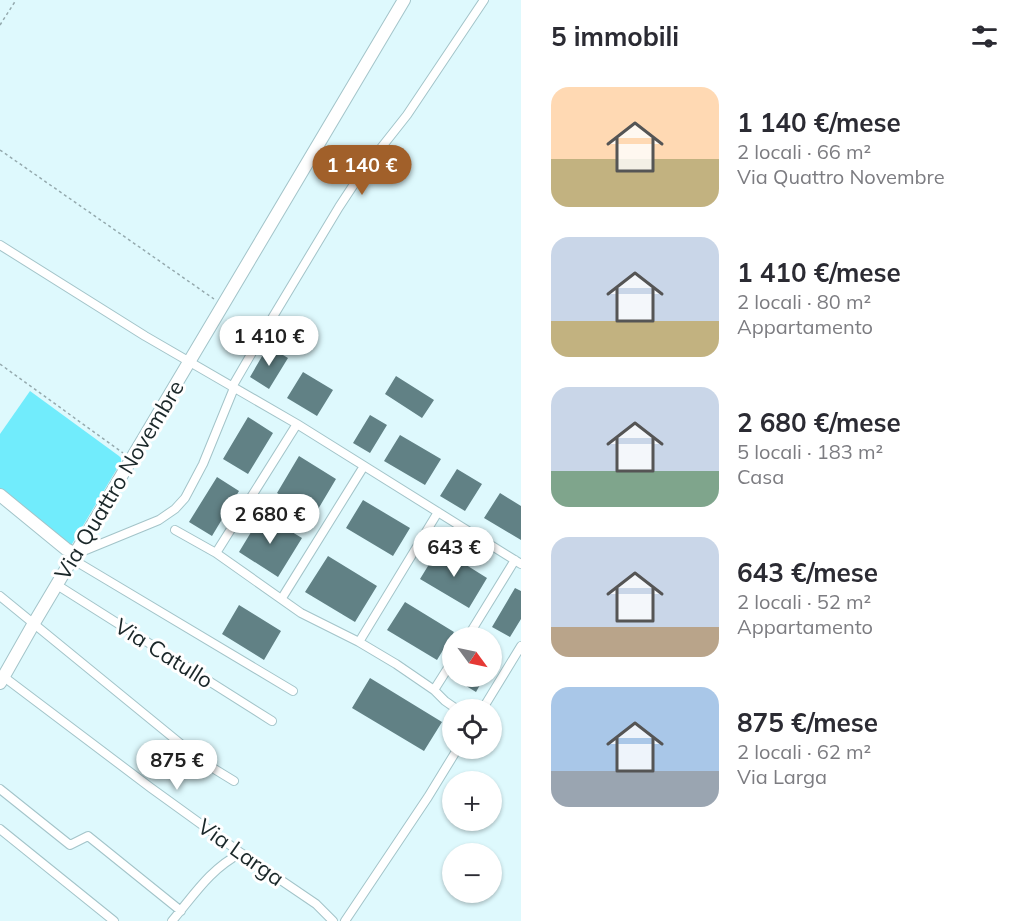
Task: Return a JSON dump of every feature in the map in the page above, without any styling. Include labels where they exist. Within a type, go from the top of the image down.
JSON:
[{"type":"street","name":"Via Quattro Novembre","points":[[1,680],[404,0]]},
{"type":"street","points":[[74,557],[159,520],[175,509],[185,498],[203,464],[233,388],[268,325],[362,172],[407,115],[484,0]]},
{"type":"street","points":[[0,245],[145,336],[297,424],[518,562],[474,627]]},
{"type":"street","points":[[216,553],[297,424]]},
{"type":"street","points":[[282,598],[364,466]]},
{"type":"street","points":[[0,495],[74,557],[293,691]]},
{"type":"street","points":[[359,642],[438,512]]},
{"type":"street","points":[[175,530],[216,553],[301,613],[359,642],[396,664],[434,690],[443,699]]},
{"type":"street","name":"Via Catullo","points":[[57,585],[272,722]]},
{"type":"street","points":[[0,596],[203,762],[234,781]]},
{"type":"street","points":[[489,699],[521,646]]},
{"type":"street","points":[[434,690],[442,677]]},
{"type":"street","name":"Via Larga","points":[[1,680],[241,853],[316,904],[333,921]]},
{"type":"street","points":[[345,921],[451,759]]},
{"type":"street","points":[[0,789],[70,845],[88,836],[181,911]]},
{"type":"street","points":[[0,830],[114,921]]},
{"type":"street","points":[[172,921],[206,879],[227,860],[241,853]]},
{"type":"path","points":[[0,26],[16,0]]},
{"type":"path","points":[[0,150],[223,305]]},
{"type":"path","points":[[0,364],[131,459]]},
{"type":"shaded area","points":[[30,391],[121,458],[121,462],[72,544],[66,544],[0,488],[0,434]]},
{"type":"building","points":[[268,346],[288,358],[269,389],[250,377]]},
{"type":"building","points":[[303,372],[333,390],[317,416],[287,398]]},
{"type":"building","points":[[396,376],[434,400],[422,418],[385,394]]},
{"type":"building","points":[[370,415],[387,425],[370,453],[353,443]]},
{"type":"building","points":[[248,417],[273,433],[248,474],[223,459]]},
{"type":"building","points":[[400,435],[441,459],[425,485],[384,461]]},
{"type":"building","points":[[299,456],[336,479],[314,516],[277,493]]},
{"type":"building","points":[[457,469],[482,484],[465,511],[440,496]]},
{"type":"building","points":[[217,477],[239,491],[212,536],[189,522]]},
{"type":"building","points":[[500,493],[521,506],[521,540],[484,518]]},
{"type":"building","points":[[363,500],[410,528],[393,556],[346,528]]},
{"type":"building","points":[[262,514],[302,538],[278,577],[239,552]]},
{"type":"building","points":[[439,548],[487,578],[469,608],[420,579]]},
{"type":"building","points":[[328,556],[377,586],[355,622],[305,592]]},
{"type":"building","points":[[515,588],[521,591],[521,619],[510,637],[502,633],[502,627],[492,627]]},
{"type":"building","points":[[405,602],[446,627],[442,627],[442,652],[437,660],[387,630]]},
{"type":"building","points":[[239,605],[281,631],[264,660],[222,634]]},
{"type":"building","points":[[370,678],[442,722],[424,751],[352,708]]},
{"type":"building","points":[[468,687],[479,687],[476,692]]}]
